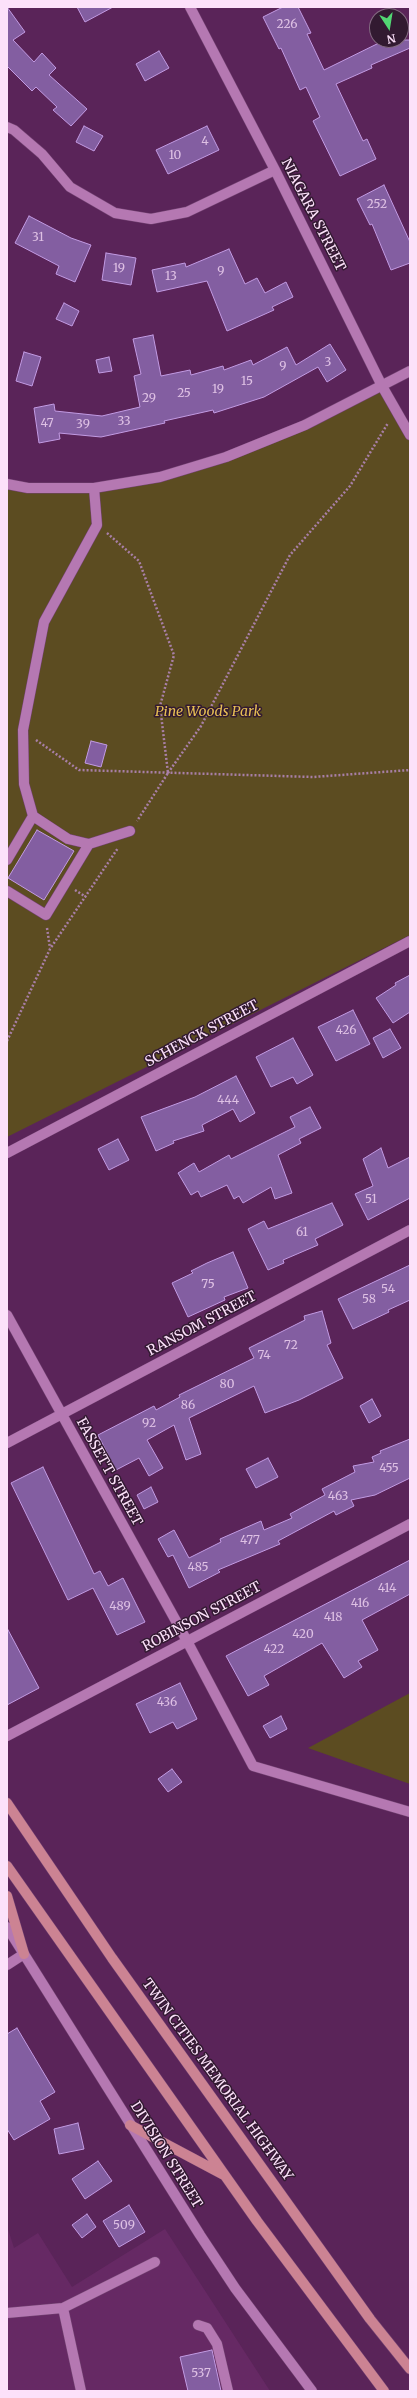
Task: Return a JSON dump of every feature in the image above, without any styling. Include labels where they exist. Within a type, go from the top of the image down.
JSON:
[{"type":"main road","name":"TWIN CITIES MEMORIAL HIGHWAY","points":[[7,1804],[117,1964],[370,2319],[410,2370]]},
{"type":"main road","points":[[7,1866],[227,2176],[257,2221],[384,2391]]},
{"type":"main road","points":[[7,1896],[24,1954]]},
{"type":"main road","points":[[130,2125],[227,2176]]},
{"type":"street","name":"NIAGARA STREET","points":[[190,7],[275,170],[382,386],[410,435]]},
{"type":"street","points":[[7,127],[14,130],[42,154],[70,187],[115,213],[151,219],[187,212],[275,170]]},
{"type":"street","points":[[7,484],[28,488],[94,488],[160,477],[226,457],[305,425],[410,371]]},
{"type":"street","points":[[94,488],[97,525],[44,622],[23,730],[24,784],[33,816],[68,839],[89,844],[130,831]]},
{"type":"street","points":[[7,860],[33,816]]},
{"type":"street","points":[[7,891],[46,915],[89,844]]},
{"type":"street","name":"SCHENCK STREET","points":[[7,1153],[410,940]]},
{"type":"street","name":"RANSOM STREET","points":[[7,1443],[410,1230]]},
{"type":"street","name":"FASSETT STREET","points":[[7,1315],[187,1641],[253,1766],[410,1812]]},
{"type":"street","name":"ROBINSON STREET","points":[[7,1736],[410,1524]]},
{"type":"street","name":"DIVISION STREET","points":[[7,1927],[130,2125],[236,2288],[312,2391]]},
{"type":"street","points":[[7,1964],[24,1954]]},
{"type":"street","points":[[7,2313],[63,2308],[155,2262]]},
{"type":"street","points":[[63,2308],[81,2391]]},
{"type":"street","points":[[198,2324],[207,2328],[217,2344],[228,2391]]},
{"type":"path","points":[[7,1042],[50,949],[201,726],[290,555],[350,486],[396,410]]},
{"type":"path","points":[[97,525],[139,561],[174,655],[160,706],[168,773]]},
{"type":"path","points":[[23,730],[79,770],[312,777],[410,770]]},
{"type":"path","points":[[46,915],[50,949]]},
{"type":"shaded area","points":[[7,2226],[14,2248],[38,2233],[72,2287],[165,2229],[270,2391],[7,2391]]},
{"type":"green space","name":"Pine Woods Park","points":[[382,386],[410,435],[410,935],[7,1137],[7,484],[94,488],[226,457]]},
{"type":"green space","points":[[410,1693],[410,1784],[308,1748]]},
{"type":"building","points":[[7,7],[25,32],[13,40],[34,62],[42,53],[56,68],[49,75],[87,109],[71,126],[53,110],[57,107],[36,87],[32,91],[7,66]]},
{"type":"building","points":[[77,7],[113,7],[85,22]]},
{"type":"building","points":[[283,7],[298,7],[311,33],[307,34],[324,70],[369,48],[409,48],[410,40],[410,48],[371,65],[372,68],[336,84],[363,141],[367,139],[376,159],[340,176],[313,121],[320,117],[306,87],[300,90],[281,48],[279,49],[263,17]]},
{"type":"building","points":[[159,51],[169,68],[145,81],[136,64]]},
{"type":"building","points":[[84,126],[103,136],[94,151],[76,142]]},
{"type":"building","points":[[207,126],[219,150],[168,174],[156,150]]},
{"type":"building","points":[[384,185],[410,242],[410,263],[391,270],[372,224],[370,225],[357,199]]},
{"type":"building","points":[[29,216],[71,238],[91,245],[75,282],[56,274],[59,266],[15,243]]},
{"type":"building","points":[[229,249],[245,284],[257,278],[265,293],[286,282],[293,297],[272,307],[274,310],[227,331],[207,281],[157,292],[152,270],[185,263],[186,267]]},
{"type":"building","points":[[106,253],[136,258],[131,285],[102,280]]},
{"type":"building","points":[[64,303],[79,311],[72,326],[56,319]]},
{"type":"building","points":[[153,335],[161,376],[190,370],[191,375],[223,366],[224,370],[251,360],[253,365],[287,347],[296,365],[330,344],[346,370],[327,382],[318,367],[264,397],[214,413],[213,410],[164,421],[165,423],[101,437],[59,433],[60,439],[39,443],[34,408],[54,404],[55,411],[102,416],[140,407],[134,376],[141,374],[133,339]]},
{"type":"building","points":[[24,352],[41,357],[32,386],[16,381]]},
{"type":"building","points":[[109,357],[112,371],[99,373],[96,360]]},
{"type":"building","points":[[91,741],[107,745],[101,767],[85,763]]},
{"type":"building","points":[[37,830],[74,851],[44,900],[8,878]]},
{"type":"building","points":[[410,975],[410,1012],[393,1023],[376,998],[396,985],[395,983]]},
{"type":"building","points":[[353,1010],[370,1044],[336,1061],[318,1027]]},
{"type":"building","points":[[390,1029],[401,1048],[383,1058],[373,1038]]},
{"type":"building","points":[[293,1038],[313,1075],[297,1084],[293,1077],[271,1087],[256,1057]]},
{"type":"building","points":[[236,1076],[255,1113],[240,1122],[233,1109],[202,1125],[204,1131],[173,1141],[174,1143],[156,1151],[141,1117],[195,1097]]},
{"type":"building","points":[[310,1107],[321,1128],[299,1139],[301,1143],[278,1155],[292,1193],[275,1199],[271,1187],[243,1203],[239,1196],[234,1199],[227,1185],[201,1197],[198,1191],[191,1195],[178,1173],[194,1163],[199,1172],[229,1155],[231,1159],[295,1127],[290,1117]]},
{"type":"building","points":[[118,1139],[129,1160],[109,1170],[98,1149]]},
{"type":"building","points":[[381,1148],[388,1168],[410,1157],[410,1198],[368,1220],[355,1194],[373,1186],[363,1159]]},
{"type":"building","points":[[332,1203],[343,1225],[315,1239],[318,1245],[283,1260],[284,1263],[268,1270],[248,1229],[264,1221],[268,1229]]},
{"type":"building","points":[[233,1252],[248,1288],[224,1297],[225,1300],[188,1317],[172,1283],[193,1273],[191,1271]]},
{"type":"building","points":[[410,1265],[410,1300],[353,1329],[338,1299]]},
{"type":"building","points":[[322,1311],[331,1343],[327,1345],[343,1378],[299,1400],[265,1413],[254,1386],[189,1418],[201,1454],[186,1460],[174,1425],[147,1440],[163,1468],[149,1476],[139,1458],[116,1470],[98,1435],[154,1406],[156,1410],[180,1397],[179,1395],[254,1358],[249,1348],[305,1320],[304,1316]]},
{"type":"building","points":[[372,1399],[381,1416],[369,1423],[360,1406]]},
{"type":"building","points":[[410,1439],[410,1478],[375,1495],[351,1500],[354,1506],[336,1515],[334,1511],[278,1541],[280,1544],[218,1570],[220,1572],[189,1588],[173,1555],[168,1557],[158,1539],[174,1530],[189,1558],[221,1542],[220,1539],[261,1521],[264,1530],[292,1518],[290,1514],[325,1495],[322,1489],[355,1472],[353,1466],[374,1462],[372,1457],[381,1453],[380,1451]]},
{"type":"building","points":[[268,1458],[278,1477],[256,1488],[246,1469]]},
{"type":"building","points":[[43,1467],[94,1574],[100,1571],[108,1586],[123,1578],[145,1622],[117,1635],[93,1588],[68,1600],[11,1483]]},
{"type":"building","points":[[151,1487],[158,1502],[144,1509],[137,1495]]},
{"type":"building","points":[[410,1560],[410,1594],[362,1620],[378,1650],[358,1661],[362,1667],[344,1678],[322,1643],[264,1676],[269,1685],[248,1696],[226,1656]]},
{"type":"building","points":[[7,1628],[39,1688],[7,1705]]},
{"type":"building","points":[[180,1683],[197,1719],[177,1729],[173,1722],[150,1733],[136,1704]]},
{"type":"building","points":[[281,1716],[287,1729],[270,1738],[263,1726]]},
{"type":"building","points":[[172,1769],[182,1782],[168,1792],[158,1779]]},
{"type":"building","points":[[17,2028],[55,2092],[40,2101],[50,2119],[14,2140],[7,2129],[7,2034]]},
{"type":"building","points":[[78,2123],[84,2149],[59,2154],[54,2129]]},
{"type":"building","points":[[98,2161],[112,2181],[85,2199],[72,2179]]},
{"type":"building","points":[[129,2205],[145,2232],[119,2247],[103,2221]]},
{"type":"building","points":[[87,2214],[96,2227],[82,2238],[72,2225]]},
{"type":"building","points":[[212,2350],[221,2391],[188,2391],[180,2357]]}]
